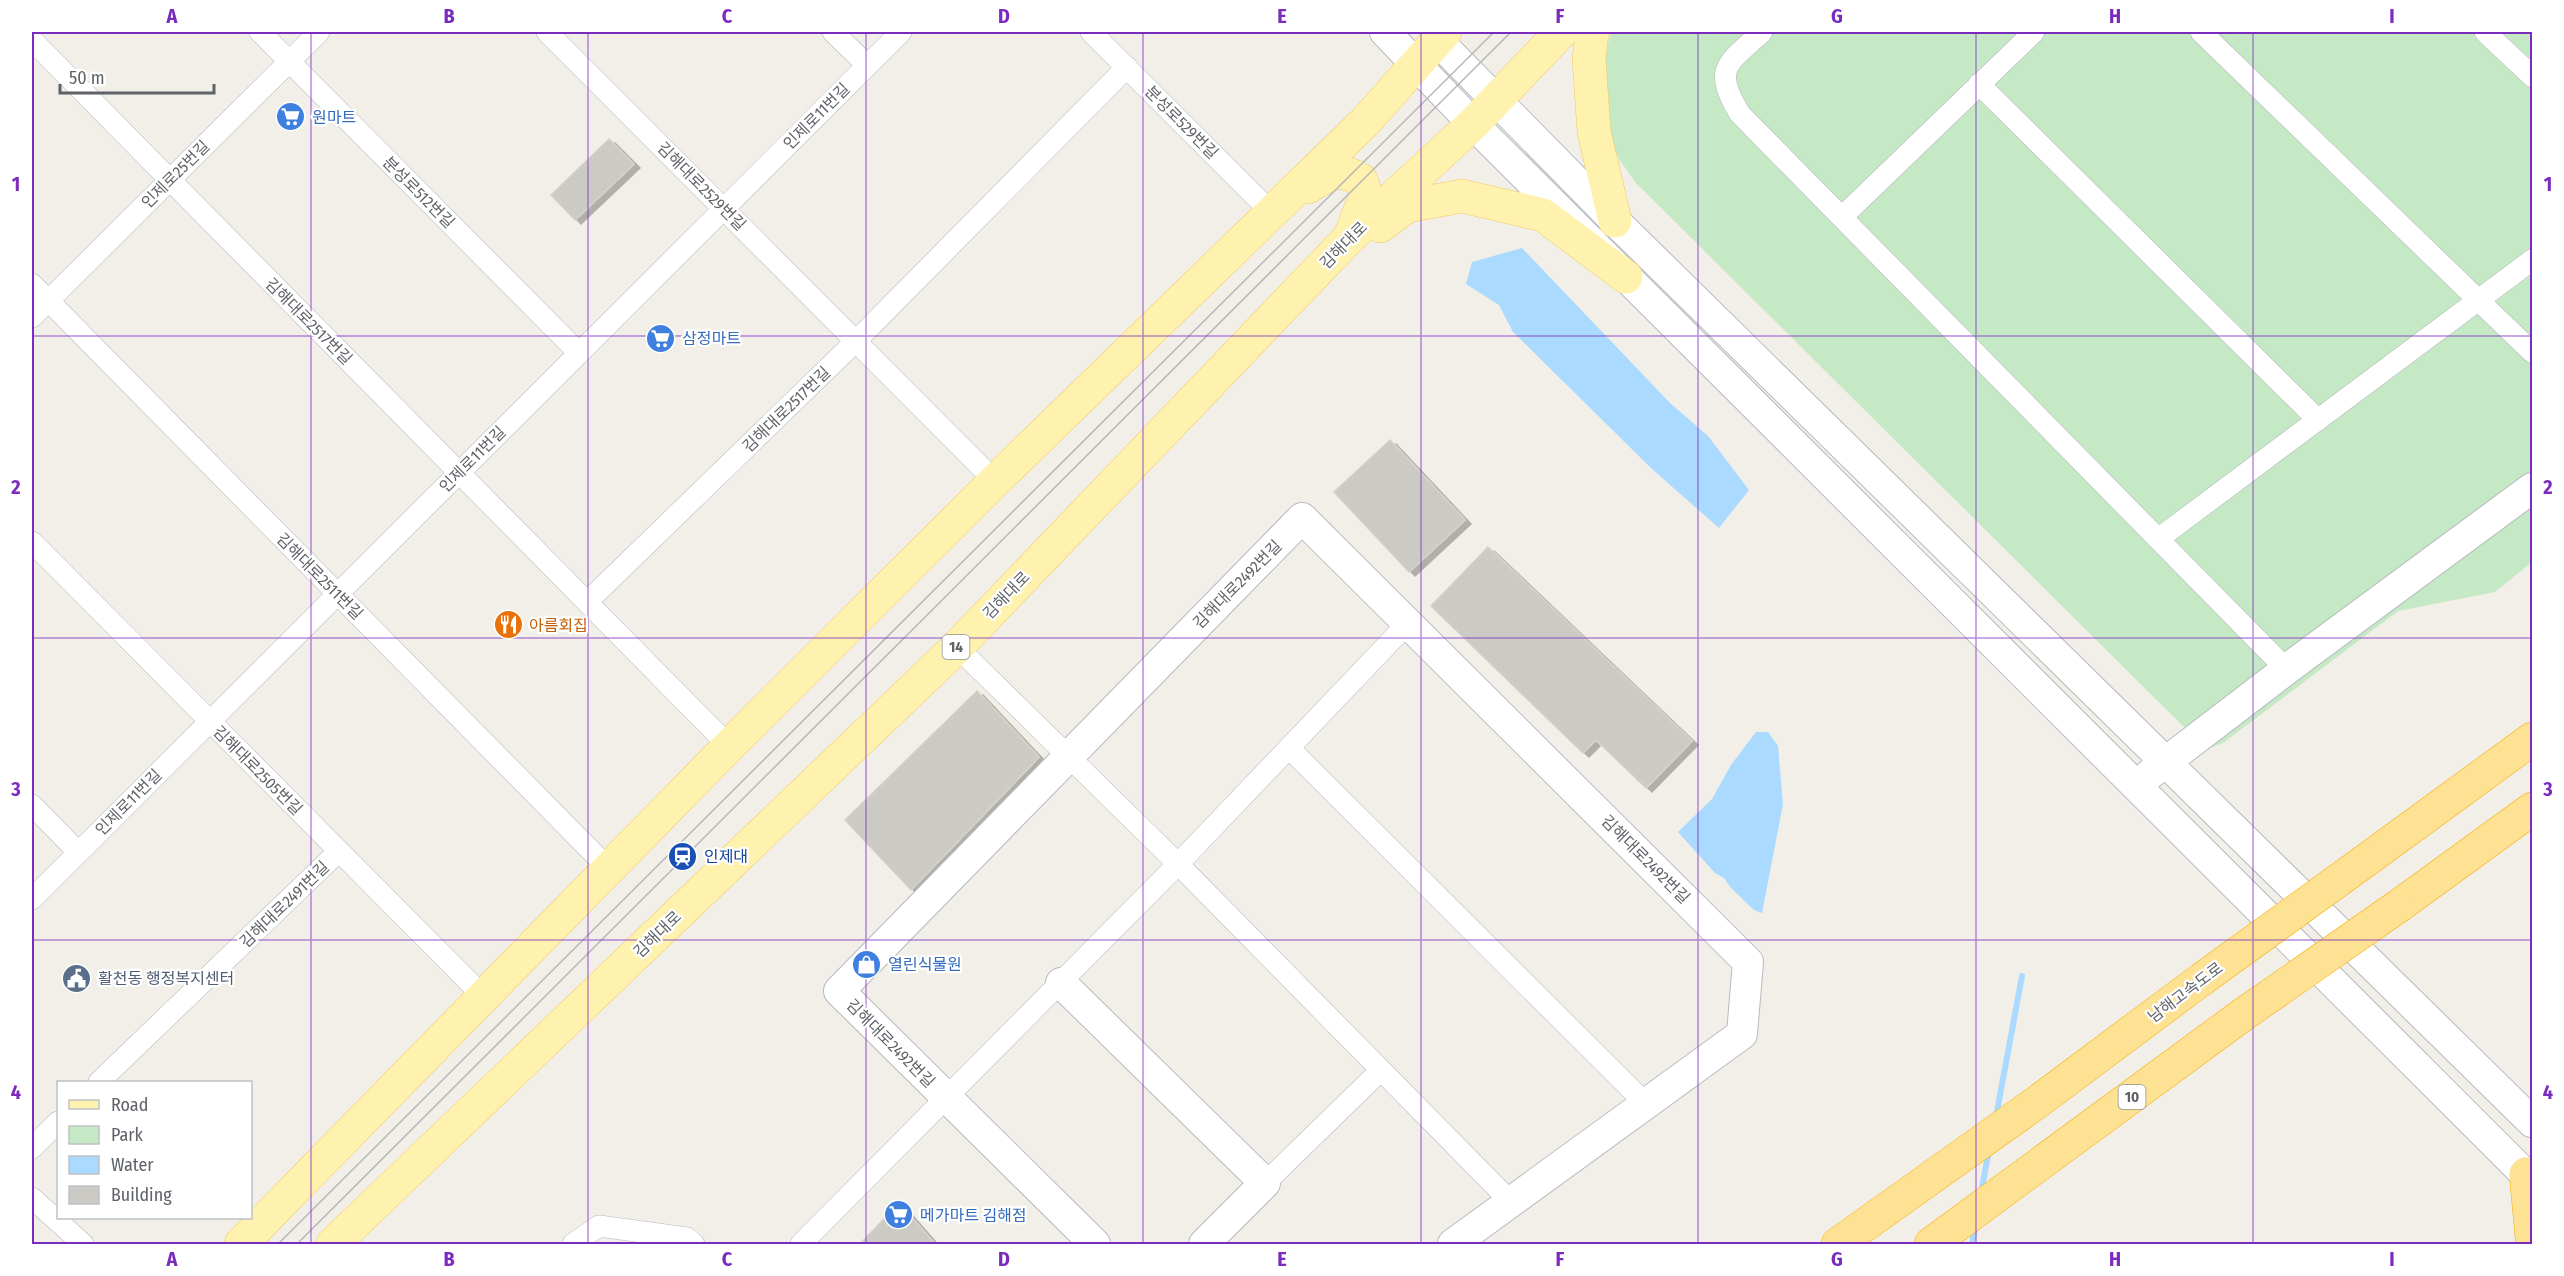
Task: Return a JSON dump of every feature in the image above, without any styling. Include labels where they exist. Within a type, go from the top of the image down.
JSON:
[{"type":"highway","name":"남해고속도로","points":[[1838,1245],[2040,1101],[2202,979],[2532,739]]},
{"type":"highway","name":"10","points":[[1930,1245],[2241,1016],[2532,809]]},
{"type":"highway","points":[[2529,1177],[2532,1238]]},
{"type":"main road","points":[[1385,32],[1433,45],[1497,99],[1615,221],[2532,1122]]},
{"type":"main road","name":"김해대로","points":[[333,1245],[957,647],[1349,238],[1473,124],[1561,32]]},
{"type":"main road","points":[[1592,32],[1590,59],[1594,132],[1615,221]]},
{"type":"main road","points":[[1433,45],[1473,124],[2529,1177]]},
{"type":"main road","points":[[241,1245],[729,746],[995,481],[1365,122],[1433,45]]},
{"type":"main road","points":[[1278,207],[1330,173],[1348,172],[1361,180],[1365,195],[1349,238]]},
{"type":"main road","points":[[1316,273],[1407,206],[1462,196],[1543,215],[1626,277]]},
{"type":"main road","points":[[2136,785],[2532,488]]},
{"type":"main road","name":"김해대로2492번길","points":[[1095,1245],[839,991],[1302,518],[1748,962],[1742,1034],[1453,1245]]},
{"type":"main road","points":[[1061,982],[1265,1183],[1204,1245]]},
{"type":"street","name":"분성로512번길","points":[[260,32],[579,353]]},
{"type":"street","name":"인제로25번길","points":[[32,317],[319,32]]},
{"type":"street","name":"김해대로2529번길","points":[[548,32],[995,481]]},
{"type":"street","points":[[833,32],[867,66]]},
{"type":"street","name":"인제로11번길","points":[[32,899],[901,32]]},
{"type":"street","name":"분성로529번길","points":[[1091,32],[1278,207]]},
{"type":"street","points":[[1762,32],[1736,56],[1724,74],[1726,91],[1740,114],[2287,670]]},
{"type":"street","points":[[1842,218],[2034,32]]},
{"type":"street","points":[[2201,32],[2532,352]]},
{"type":"street","points":[[2485,32],[2532,76]]},
{"type":"street","name":"김해대로2517번길","points":[[32,40],[729,746]]},
{"type":"street","points":[[856,341],[1127,67]]},
{"type":"street","points":[[1979,84],[2318,420]]},
{"type":"street","points":[[2158,539],[2532,260]]},
{"type":"street","name":"김해대로2511번길","points":[[32,284],[609,869]]},
{"type":"street","name":"김해대로2517번길","points":[[587,602],[856,341]]},
{"type":"street","name":"김해대로2505번길","points":[[32,542],[484,997]]},
{"type":"street","name":"김해대로2492번길","points":[[801,1245],[1178,864],[1409,622]]},
{"type":"street","points":[[957,647],[1178,864],[1511,1202]]},
{"type":"street","points":[[1289,748],[1646,1104]]},
{"type":"street","points":[[32,805],[78,852]]},
{"type":"street","name":"김해대로2491번길","points":[[101,1081],[339,851]]},
{"type":"street","points":[[1265,1183],[1380,1071]]},
{"type":"street","points":[[32,1148],[57,1123]]},
{"type":"street","points":[[36,1210],[83,1245]]},
{"type":"street","points":[[573,1245],[599,1226],[687,1238],[694,1245]]},
{"type":"green space","points":[[1611,32],[2532,32],[2532,482],[2189,732],[1636,183],[1619,159],[1599,114],[1599,79]]},
{"type":"green space","points":[[2532,496],[2532,562],[2495,592],[2398,611],[2223,743],[2212,747],[2208,741]]},
{"type":"water","points":[[1522,248],[1670,403],[1708,436],[1749,490],[1719,528],[1652,469],[1513,332],[1499,305],[1466,284],[1472,262]]},
{"type":"water","points":[[1756,732],[1768,732],[1778,746],[1783,804],[1762,913],[1754,910],[1724,878],[1715,873],[1678,832],[1712,799],[1731,765]]},
{"type":"building","points":[[609,139],[634,164],[575,220],[551,195]]},
{"type":"building","points":[[1390,440],[1465,520],[1409,572],[1334,492]]},
{"type":"building","points":[[1488,547],[1692,741],[1646,788],[1596,740],[1583,753],[1431,606]]},
{"type":"building","points":[[977,691],[1039,757],[911,890],[845,820]]},
{"type":"building","name":"메가마트 김해점","points":[[899,1203],[936,1245],[859,1245]]},
{"type":"waterway","points":[[1996,1117],[2022,976]]},
{"type":"waterway","points":[[1981,1193],[1989,1150]]},
{"type":"waterway","points":[[1972,1244],[1975,1227]]},
{"type":"tram line","points":[[278,1244],[1494,32]]},
{"type":"tram line","points":[[297,1244],[1511,32]]},
{"type":"place","name":"원마트","points":[[291,117]]},
{"type":"place","name":"삼정마트","points":[[661,338]]},
{"type":"place","name":"아름회집","points":[[508,625]]},
{"type":"place","name":"인제대","points":[[683,856]]},
{"type":"place","name":"열린식물원","points":[[867,964]]},
{"type":"place","name":"활천동 행정복지센터","points":[[77,978]]},
{"type":"place","name":"메가마트 김해점","points":[[899,1215]]}]
